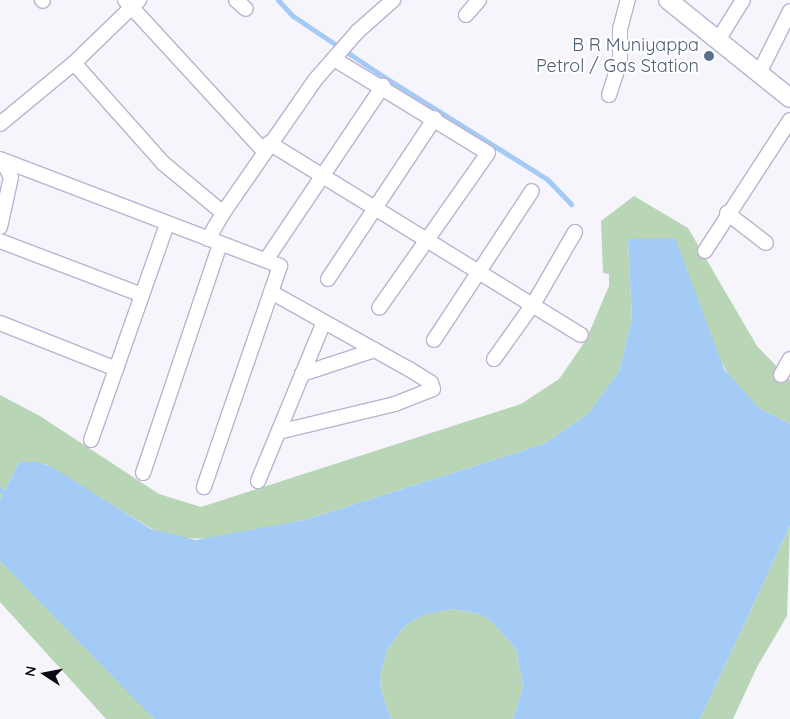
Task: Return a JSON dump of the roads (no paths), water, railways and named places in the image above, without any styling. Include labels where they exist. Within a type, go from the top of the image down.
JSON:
[{"type":"street","points":[[143,473],[223,213],[266,147],[334,59],[393,0]]},
{"type":"street","points":[[466,15],[479,0]]},
{"type":"street","points":[[609,95],[620,61],[620,29],[628,0]]},
{"type":"street","points":[[668,0],[790,98]]},
{"type":"street","points":[[718,40],[742,0]]},
{"type":"street","points":[[0,124],[74,63],[132,2],[266,147],[322,176],[534,303],[581,335]]},
{"type":"street","points":[[759,73],[790,11]]},
{"type":"street","points":[[334,59],[383,86],[488,153],[379,308]]},
{"type":"street","points":[[74,63],[163,163],[223,213]]},
{"type":"street","points":[[266,260],[383,86]]},
{"type":"street","points":[[328,279],[435,118]]},
{"type":"street","points":[[705,251],[727,213],[790,120]]},
{"type":"street","points":[[1,160],[280,266],[204,488]]},
{"type":"street","points":[[0,227],[11,177],[1,160]]},
{"type":"street","points":[[434,340],[532,191]]},
{"type":"street","points":[[727,213],[766,243]]},
{"type":"street","points":[[91,440],[167,224]]},
{"type":"street","points":[[494,359],[534,303],[575,232]]},
{"type":"street","points":[[0,242],[142,295]]},
{"type":"street","points":[[271,292],[375,350],[431,384],[433,389],[395,404],[278,432]]},
{"type":"street","points":[[0,322],[116,369]]},
{"type":"street","points":[[258,481],[324,322]]},
{"type":"street","points":[[302,374],[375,350]]},
{"type":"street","points":[[782,375],[790,359]]},
{"type":"water","points":[[675,238],[724,369],[759,408],[790,424],[790,526],[700,719],[513,719],[523,686],[516,649],[491,621],[479,614],[453,609],[427,614],[414,620],[403,628],[387,650],[380,676],[381,690],[391,719],[154,719],[0,561],[0,500],[19,462],[38,462],[52,467],[151,529],[196,540],[305,520],[544,444],[588,414],[619,371],[632,318],[628,239]]},
{"type":"waterway","points":[[278,0],[293,16],[378,73],[547,179],[571,204]]},
{"type":"waterway","points":[[0,489],[8,497]]},
{"type":"place","name":"B R Muniyappa Petrol / Gas Station","points":[[709,56]]}]
